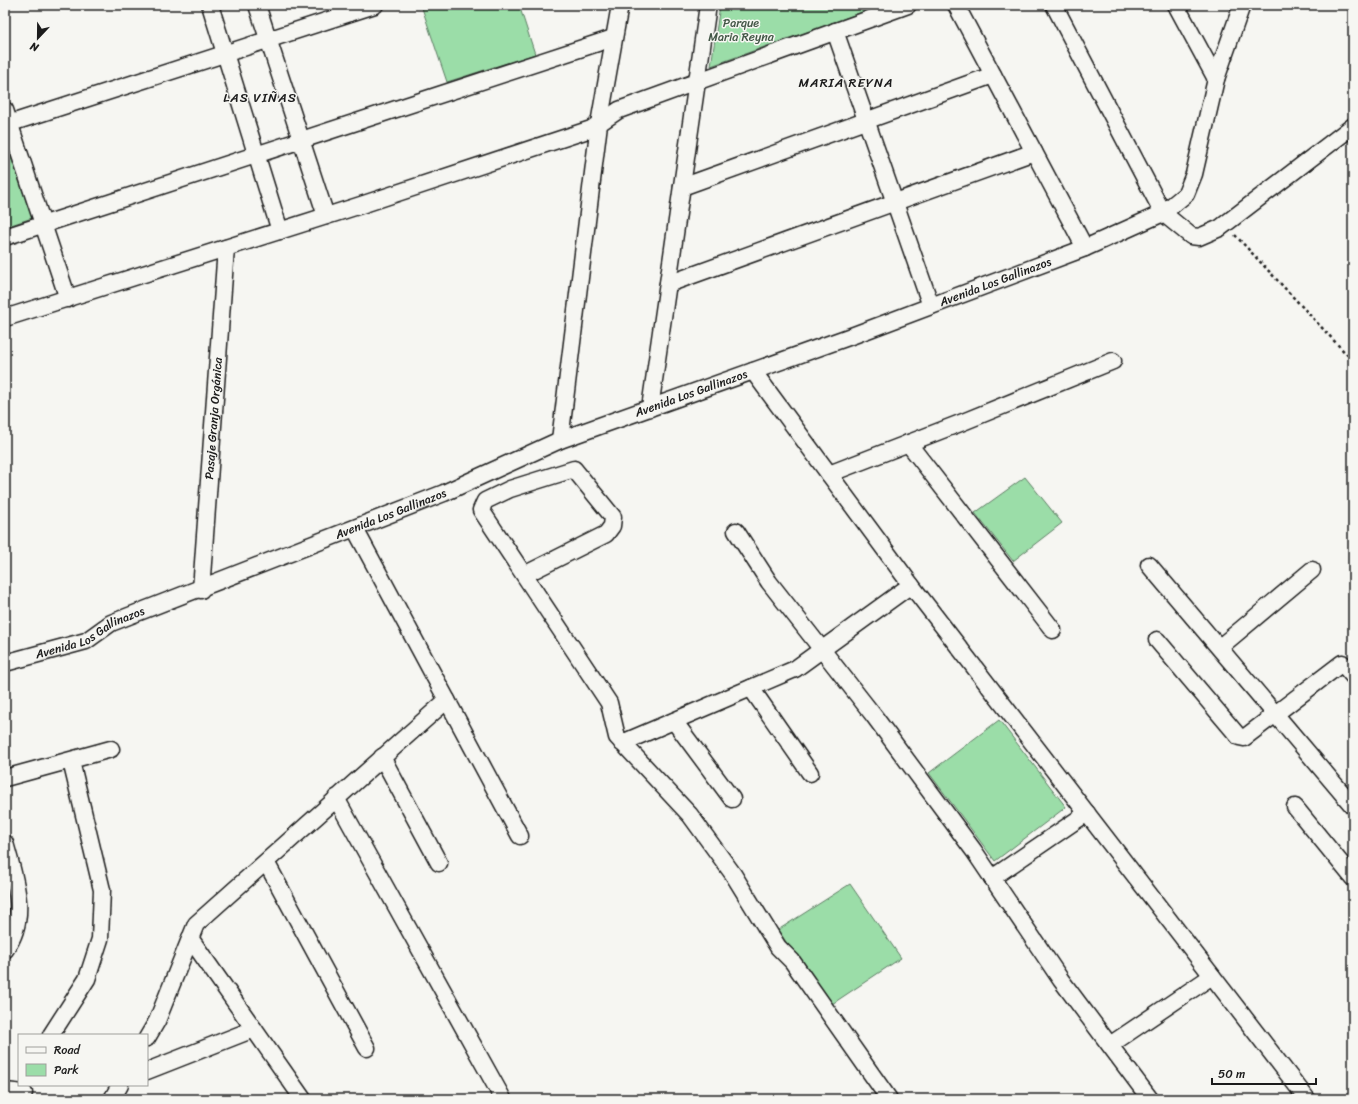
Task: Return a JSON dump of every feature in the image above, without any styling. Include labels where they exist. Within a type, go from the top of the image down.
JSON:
[{"type":"street","points":[[210,5],[280,231]]},
{"type":"street","points":[[258,5],[326,216]]},
{"type":"street","points":[[68,298],[7,119],[225,54],[375,5]]},
{"type":"street","points":[[560,440],[599,124],[620,5]]},
{"type":"street","points":[[650,408],[708,5]]},
{"type":"street","points":[[5,318],[280,231],[591,129],[619,110],[908,5]]},
{"type":"street","points":[[956,5],[1085,248]]},
{"type":"street","points":[[1054,5],[1163,213],[1191,236],[1199,237],[1225,224],[1353,126]]},
{"type":"street","points":[[1176,5],[1216,79]]},
{"type":"street","name":"Avenida Los Gallinazos","points":[[5,663],[86,641],[111,623],[200,590],[444,493],[560,440],[650,408],[755,374],[1085,248],[1163,213],[1186,194],[1194,174],[1216,79],[1242,5]]},
{"type":"street","points":[[834,31],[931,306]]},
{"type":"street","points":[[5,237],[613,38]]},
{"type":"street","points":[[682,187],[993,75]]},
{"type":"street","points":[[668,284],[1034,152]]},
{"type":"street","name":"Pasaje Granja Orgánica","points":[[200,590],[226,248]]},
{"type":"street","points":[[829,474],[1113,361]]},
{"type":"street","points":[[755,374],[911,585],[1307,1099]]},
{"type":"street","points":[[908,443],[1053,630]]},
{"type":"street","points":[[524,575],[606,534],[612,526],[613,517],[574,469],[510,489],[485,501],[481,510],[524,575],[609,703],[617,737],[694,821],[733,874],[778,946],[792,961],[888,1099]]},
{"type":"street","points":[[355,529],[520,836]]},
{"type":"street","points":[[736,531],[769,582],[874,716],[992,878],[1061,980],[1150,1099]]},
{"type":"street","points":[[1149,565],[1351,801]]},
{"type":"street","points":[[1220,647],[1312,570]]},
{"type":"street","points":[[622,743],[795,669],[823,651],[911,585]]},
{"type":"street","points":[[1157,640],[1239,737],[1244,738],[1342,663],[1353,676]]},
{"type":"street","points":[[751,688],[810,773]]},
{"type":"street","points":[[148,1036],[157,1021],[196,924],[447,700]]},
{"type":"street","points":[[674,721],[732,799]]},
{"type":"street","points":[[5,778],[111,749]]},
{"type":"street","points":[[382,757],[439,863]]},
{"type":"street","points":[[52,1034],[87,979],[100,939],[102,890],[71,761]]},
{"type":"street","points":[[336,798],[503,1099]]},
{"type":"street","points":[[1294,807],[1353,878]]},
{"type":"street","points":[[992,878],[1087,813]]},
{"type":"street","points":[[5,843],[8,865],[19,905],[18,925],[12,941],[5,950]]},
{"type":"street","points":[[266,862],[367,1048]]},
{"type":"street","points":[[190,938],[254,1029],[296,1097]]},
{"type":"street","points":[[1110,1045],[1212,976]]},
{"type":"street","points":[[148,1070],[254,1029]]},
{"type":"street","points":[[112,1099],[119,1086]]},
{"type":"street","points":[[5,1092],[25,1092]]},
{"type":"path","points":[[1225,224],[1353,361]]},
{"type":"green space","points":[[421,5],[519,5],[535,54],[447,82]]},
{"type":"green space","name":"Parque Maria Reyna","points":[[720,5],[882,5],[711,66]]},
{"type":"green space","points":[[5,140],[32,218],[5,227]]},
{"type":"green space","points":[[1025,477],[1062,523],[1013,561],[975,513]]},
{"type":"green space","points":[[999,720],[1066,807],[995,861],[929,773]]},
{"type":"green space","points":[[850,884],[901,958],[829,1006],[778,930]]},
{"type":"district","name":"MARIA REYNA","points":[[846,82]]},
{"type":"district","name":"LAS VIÑAS","points":[[260,97]]}]
